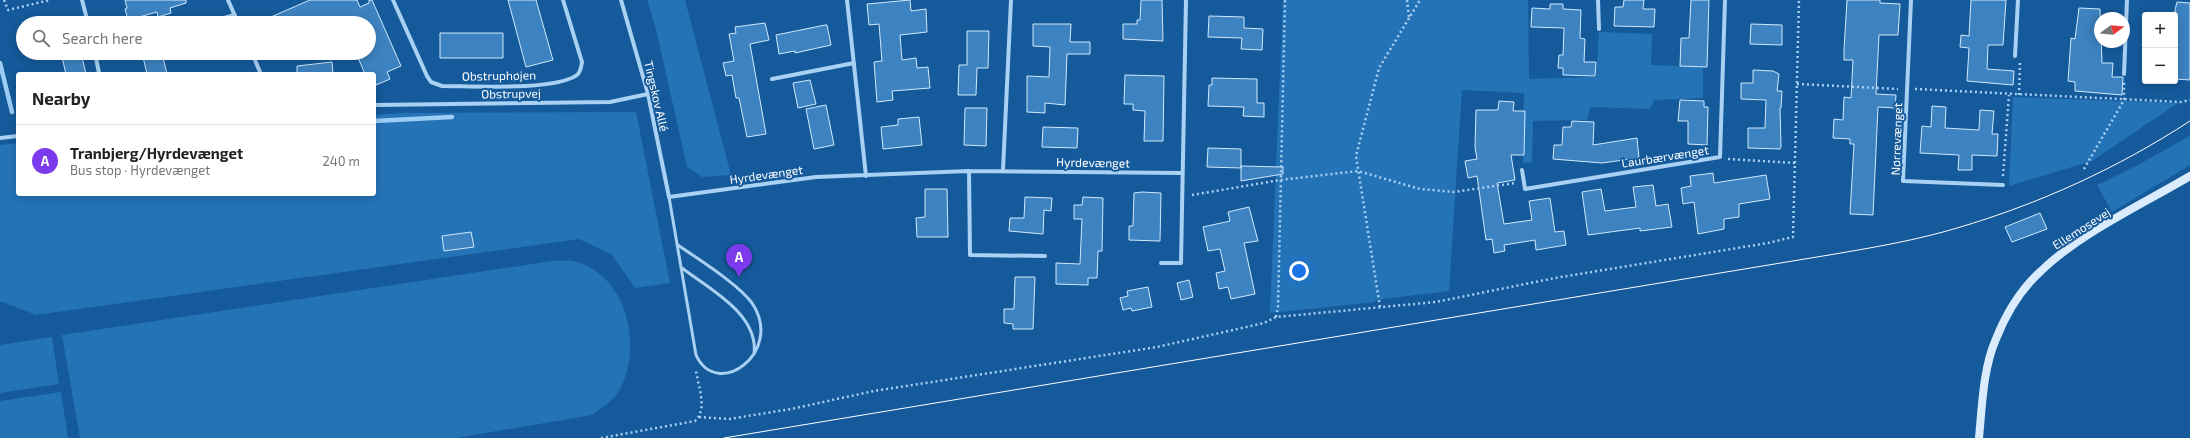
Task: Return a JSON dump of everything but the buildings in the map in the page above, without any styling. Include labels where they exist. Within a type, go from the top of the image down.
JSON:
[{"type":"street","points":[[82,0],[86,16]]},
{"type":"street","points":[[228,0],[235,16]]},
{"type":"street","name":"Obstruphøjen","points":[[393,0],[430,82],[442,86],[545,85],[577,75],[581,70],[582,62],[563,0]]},
{"type":"street","name":"Tingskov Allé","points":[[621,0],[648,94],[669,197]]},
{"type":"street","points":[[847,0],[866,176]]},
{"type":"street","points":[[1003,170],[1010,0]]},
{"type":"street","points":[[1161,263],[1181,263],[1186,0]]},
{"type":"street","points":[[1598,0],[1598,29]]},
{"type":"street","name":"Laurbærvænget","points":[[1524,182],[1525,189],[1720,157],[1725,0]]},
{"type":"street","name":"Nørrevænget","points":[[1911,0],[1903,181],[2003,184]]},
{"type":"street","points":[[2015,56],[2018,0]]},
{"type":"street","points":[[2124,74],[2127,0]]},
{"type":"street","points":[[97,60],[100,72]]},
{"type":"street","points":[[255,60],[260,72]]},
{"type":"street","points":[[772,79],[854,63]]},
{"type":"street","name":"Obstrupvej","points":[[376,105],[610,102],[648,94]]},
{"type":"street","points":[[0,138],[16,136]]},
{"type":"street","name":"Hyrdevænget","points":[[669,197],[816,177],[1003,170],[1182,173]]},
{"type":"street","points":[[1522,170],[1524,182]]},
{"type":"street","points":[[969,171],[970,255],[1044,256]]},
{"type":"street","name":"Ellemosevej","points":[[1979,438],[1985,382],[1995,340],[2016,300],[2040,271],[2070,246],[2190,176]]},
{"type":"lane","points":[[669,197],[696,355],[700,363],[706,369],[719,374],[735,370],[754,356],[760,344],[762,330],[758,316],[752,303],[742,292],[678,245]]},
{"type":"lane","points":[[682,268],[736,309],[744,318],[754,338],[754,356]]},
{"type":"path","points":[[4,0],[8,10],[50,0]]},
{"type":"path","points":[[1276,317],[1278,307],[1285,0]]},
{"type":"path","points":[[1407,0],[1409,19]]},
{"type":"path","points":[[1380,306],[1356,156],[1379,68],[1420,0]]},
{"type":"path","points":[[601,438],[687,424],[699,418],[729,419],[790,410],[874,391],[1157,347],[1264,323],[1276,317],[1380,306],[1436,302],[1555,278],[1768,243],[1793,237],[1799,0]]},
{"type":"path","points":[[2015,56],[2021,63],[2020,95]]},
{"type":"path","points":[[2084,169],[2124,100],[2124,74]]},
{"type":"path","points":[[1797,84],[2124,100],[2181,102],[2190,100]]},
{"type":"path","points":[[2003,184],[2009,95]]},
{"type":"path","points":[[1720,157],[1726,159],[1795,162]]},
{"type":"path","points":[[1182,196],[1280,180],[1358,171],[1420,189],[1454,192],[1524,182]]},
{"type":"path","points":[[696,355],[696,371],[702,403],[699,418]]},
{"type":"shaded area","points":[[647,0],[685,0],[731,175],[702,177],[687,167],[656,29]]},
{"type":"shaded area","points":[[1283,0],[1528,0],[1529,79],[1596,77],[1599,32],[1652,34],[1651,65],[1703,67],[1703,98],[1654,100],[1650,109],[1590,107],[1587,120],[1533,121],[1532,162],[1523,163],[1524,93],[1462,90],[1449,291],[1375,300],[1375,302],[1270,313]]},
{"type":"shaded area","points":[[2013,97],[2178,103],[2092,161],[2009,186]]},
{"type":"shaded area","points":[[636,112],[670,283],[635,288],[612,255],[579,239],[36,315],[0,301],[0,145],[16,143],[16,196],[376,196],[376,115],[403,113]]},
{"type":"shaded area","points":[[2190,136],[2190,165],[2112,212],[2097,185],[2136,166]]},
{"type":"shaded area","points":[[552,261],[573,261],[592,268],[606,280],[618,296],[626,314],[630,334],[630,354],[626,373],[616,395],[592,415],[456,438],[80,438],[62,335]]},
{"type":"shaded area","points":[[52,337],[59,384],[0,393],[0,345]]},
{"type":"shaded area","points":[[61,392],[68,438],[0,438],[0,401]]},
{"type":"waterway","points":[[0,63],[12,112]]},
{"type":"waterway","points":[[376,121],[452,117]]},
{"type":"tram line","points":[[724,438],[1912,240],[1988,218],[2048,196],[2135,154],[2190,121]]},
{"type":"place","name":"Tranbjerg/Hyrdevænget","points":[[739,277]]}]
